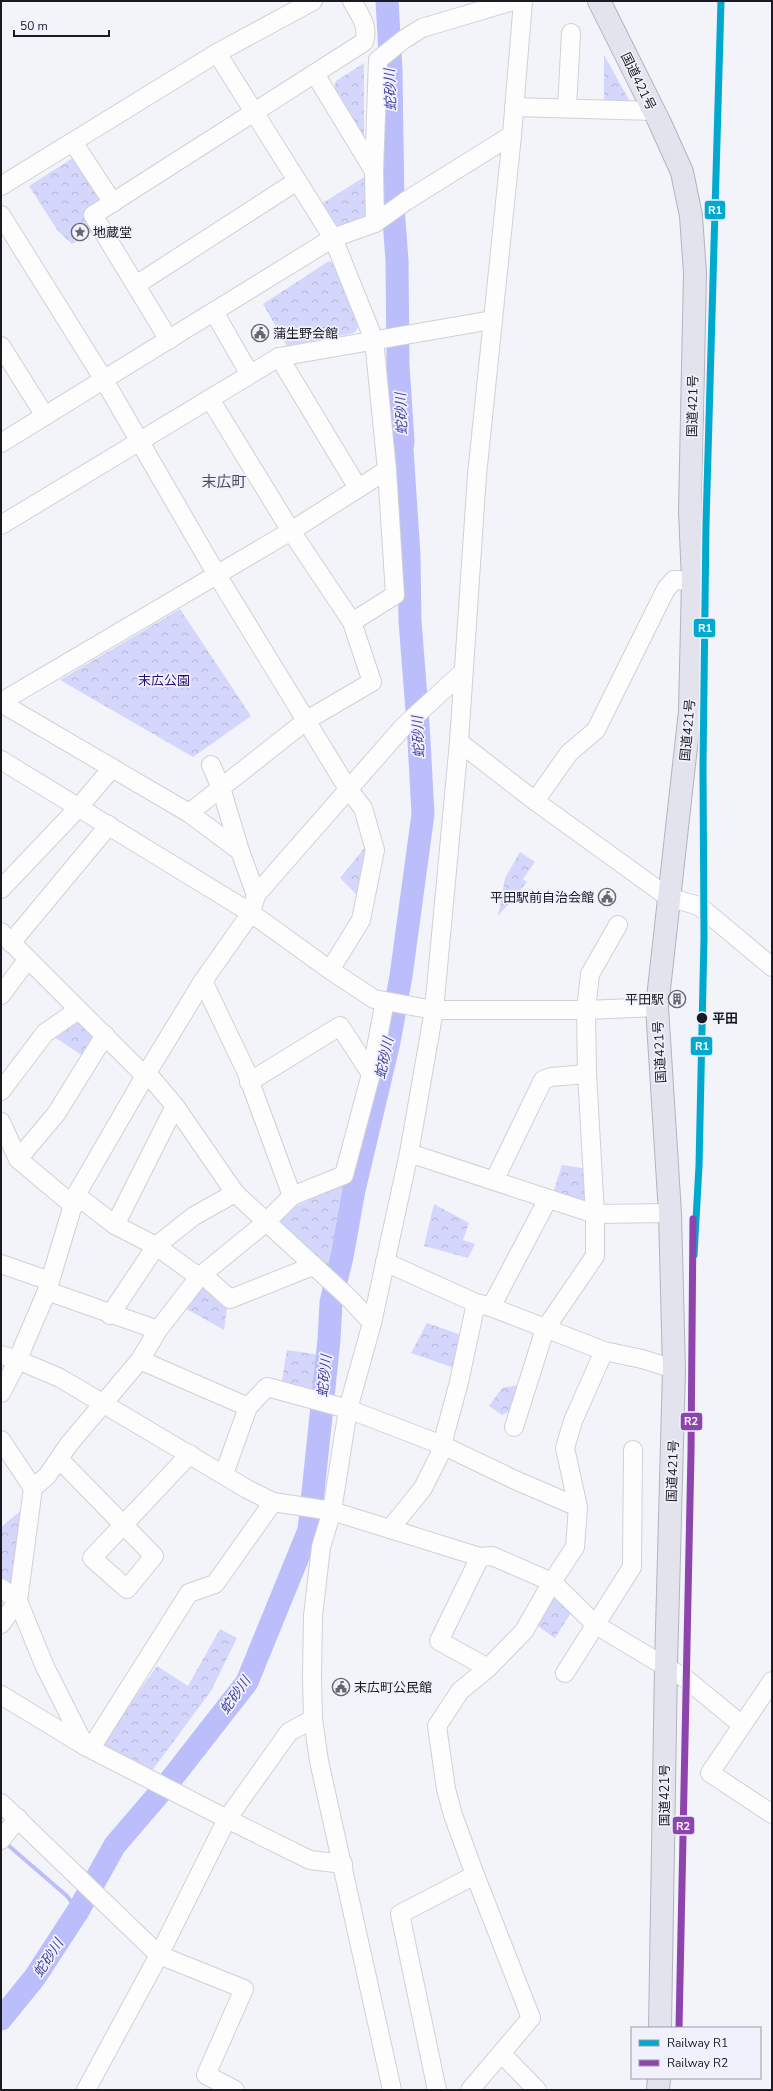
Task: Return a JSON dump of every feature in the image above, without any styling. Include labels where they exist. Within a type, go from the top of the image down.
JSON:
[{"type":"highway","name":"国道421号","points":[[599,1],[654,111],[682,172],[691,216],[695,273],[690,511],[693,581],[690,711],[679,821],[668,897],[657,1007],[670,1213],[674,1369],[666,1666],[660,2027]]},
{"type":"highway","points":[[658,2090],[659,2079]]},
{"type":"street","points":[[1,186],[217,53],[313,1]]},
{"type":"street","points":[[169,340],[93,216],[364,42],[367,33],[364,23],[352,1]]},
{"type":"street","points":[[375,223],[374,171],[378,60],[422,28],[513,1]]},
{"type":"street","points":[[392,2090],[319,1761],[313,1719],[313,1616],[321,1547],[332,1511],[348,1409],[372,1323],[384,1262],[409,1153],[434,1010],[459,742],[477,475],[512,136],[522,1]]},
{"type":"street","points":[[567,108],[570,33]]},
{"type":"street","points":[[217,53],[333,238],[374,340],[388,470],[395,594],[352,622]]},
{"type":"street","points":[[315,74],[374,171]]},
{"type":"street","points":[[514,107],[654,111]]},
{"type":"street","points":[[1,444],[333,238],[375,223],[406,201],[512,136]]},
{"type":"street","points":[[73,142],[112,203]]},
{"type":"street","points":[[136,285],[297,181]]},
{"type":"street","points":[[1,215],[104,380],[217,575],[348,789],[363,808],[375,850],[360,920],[330,970]]},
{"type":"street","points":[[214,312],[249,373]]},
{"type":"street","points":[[1,525],[210,399],[249,373],[279,357],[409,333],[492,320]]},
{"type":"street","points":[[3,354],[45,416]]},
{"type":"street","points":[[279,357],[358,488]]},
{"type":"street","points":[[189,813],[307,720],[372,682],[352,622],[291,531],[210,399]]},
{"type":"street","points":[[240,851],[189,813],[1,703],[291,531],[388,470]]},
{"type":"street","points":[[535,801],[569,753],[596,730],[666,589],[674,580],[693,581]]},
{"type":"street","points":[[1,1393],[9,1357],[48,1286],[75,1201],[145,1076],[203,981],[251,913],[256,895],[403,727],[463,672]]},
{"type":"street","points":[[459,742],[535,801],[668,897],[699,906],[772,967]]},
{"type":"street","points":[[1,760],[251,913],[330,970],[374,999],[434,1010],[586,1010],[657,1007]]},
{"type":"street","points":[[211,766],[221,788],[240,851],[256,895]]},
{"type":"street","points":[[1,889],[79,807],[112,768]]},
{"type":"street","points":[[109,825],[6,937],[145,1076],[153,1080],[175,1106],[235,1193],[265,1223],[351,1300],[372,1323]]},
{"type":"street","points":[[514,1427],[545,1329],[595,1256],[595,1214],[587,1074],[586,1010],[590,974],[618,925]]},
{"type":"street","points":[[1,995],[28,960]]},
{"type":"street","points":[[203,981],[250,1082],[292,1196]]},
{"type":"street","points":[[33,1488],[47,1476],[69,1444],[140,1360],[158,1330],[201,1275],[265,1223],[292,1196],[344,1176],[371,1074],[388,1001]]},
{"type":"street","points":[[1,1091],[45,1033],[78,1010]]},
{"type":"street","points":[[250,1082],[340,1026],[371,1074]]},
{"type":"street","points":[[18,1159],[56,1114],[105,1035]]},
{"type":"street","points":[[494,1181],[543,1080],[551,1077],[587,1074]]},
{"type":"street","points":[[115,1225],[175,1106]]},
{"type":"street","points":[[1,1122],[18,1159],[75,1201],[115,1225],[156,1246],[201,1275],[230,1299],[313,1266]]},
{"type":"street","points":[[409,1153],[595,1214],[670,1213]]},
{"type":"street","points":[[110,1315],[156,1246],[194,1216],[235,1193]]},
{"type":"street","points":[[390,1529],[423,1488],[443,1446],[459,1382],[484,1305],[548,1199]]},
{"type":"street","points":[[384,1262],[484,1305],[604,1351],[642,1359],[674,1369]]},
{"type":"street","points":[[1,1264],[110,1315],[158,1330]]},
{"type":"street","points":[[470,2090],[531,2018],[474,1875],[446,1789],[437,1726],[460,1691],[488,1668],[524,1631],[552,1582],[575,1547],[578,1507],[565,1448],[573,1422],[604,1351]]},
{"type":"street","points":[[9,1357],[60,1378],[105,1403],[247,1489],[273,1502],[332,1511],[480,1558],[492,1556],[552,1582],[596,1625],[686,1679],[742,1725]]},
{"type":"street","points":[[140,1360],[248,1407]]},
{"type":"street","points":[[224,1474],[248,1407],[267,1386],[310,1400],[348,1409],[443,1446],[514,1480],[578,1507]]},
{"type":"street","points":[[1,1440],[33,1488],[18,1601],[1,1624]]},
{"type":"street","points":[[565,1673],[632,1567],[633,1450]]},
{"type":"street","points":[[59,1459],[123,1525],[190,1454]]},
{"type":"street","points":[[88,1747],[189,1593],[215,1584],[273,1502]]},
{"type":"street","points":[[480,1558],[439,1642],[488,1668]]},
{"type":"street","points":[[1,1588],[18,1601],[45,1667],[88,1747]]},
{"type":"street","points":[[772,1680],[710,1773],[772,1814]]},
{"type":"street","points":[[1,1695],[88,1747],[227,1819],[310,1860],[342,1864]]},
{"type":"street","points":[[86,2090],[159,1955],[227,1819],[289,1732],[313,1719]]},
{"type":"street","points":[[1,1803],[159,1955],[244,1989],[206,2075],[235,2090]]},
{"type":"street","points":[[1,1840],[18,1818]]},
{"type":"street","points":[[437,2090],[400,1914],[474,1875]]},
{"type":"street","points":[[502,2054],[537,2090]]},
{"type":"green space","points":[[604,55],[632,105],[604,102]]},
{"type":"green space","points":[[364,63],[364,143],[333,93],[336,81]]},
{"type":"green space","points":[[76,156],[107,202],[87,221],[92,232],[72,244],[58,231],[29,186]]},
{"type":"green space","points":[[369,174],[369,211],[364,225],[342,236],[318,206]]},
{"type":"green space","points":[[329,261],[334,264],[362,322],[354,333],[287,346],[263,304]]},
{"type":"green space","name":"末広公園","points":[[180,609],[251,716],[193,757],[60,680]]},
{"type":"green space","points":[[366,846],[368,859],[359,897],[340,878]]},
{"type":"green space","points":[[520,852],[535,862],[523,879],[527,882],[498,916],[505,878]]},
{"type":"green space","points":[[72,1022],[82,1023],[97,1041],[84,1057],[53,1036]]},
{"type":"green space","points":[[562,1165],[588,1169],[590,1198],[583,1203],[553,1193]]},
{"type":"green space","points":[[345,1183],[330,1270],[279,1222],[281,1213]]},
{"type":"green space","points":[[434,1204],[469,1223],[463,1240],[475,1244],[468,1258],[424,1246]]},
{"type":"green space","points":[[202,1284],[228,1302],[224,1330],[183,1307]]},
{"type":"green space","points":[[427,1323],[464,1336],[457,1369],[411,1353]]},
{"type":"green space","points":[[287,1350],[320,1355],[314,1392],[281,1386]]},
{"type":"green space","points":[[518,1385],[510,1411],[502,1415],[489,1406],[502,1388]]},
{"type":"green space","points":[[23,1509],[14,1589],[1,1580],[1,1527]]},
{"type":"green space","points":[[560,1595],[574,1608],[555,1638],[535,1624],[550,1596]]},
{"type":"green space","points":[[220,1629],[237,1638],[211,1691],[151,1772],[100,1746],[157,1666],[188,1686]]},
{"type":"waterway","name":"蛇砂川","points":[[1,2019],[35,1977],[78,1911],[115,1845],[169,1782],[247,1682],[309,1530],[329,1340],[331,1302],[342,1257],[354,1190],[389,1042],[401,976],[423,814],[410,621],[409,555],[398,365],[397,260],[393,207],[391,71],[387,1]]},
{"type":"waterway","points":[[9,1846],[67,1896],[78,1911]]},
{"type":"rail line","name":"R1","points":[[694,1255],[699,1166],[704,938],[703,767],[706,524],[721,1]]},
{"type":"rail line","name":"R2","points":[[679,2027],[691,1453],[693,1219]]},
{"type":"place","name":"地蔵堂","points":[[80,232]]},
{"type":"place","name":"蒲生野会館","points":[[260,333]]},
{"type":"place","name":"平田駅前自治会館","points":[[607,897]]},
{"type":"place","name":"平田駅","points":[[677,999]]},
{"type":"place","name":"平田","points":[[702,1018]]},
{"type":"place","name":"末広町公民館","points":[[341,1687]]},
{"type":"district","name":"末広町","points":[[224,482]]}]
